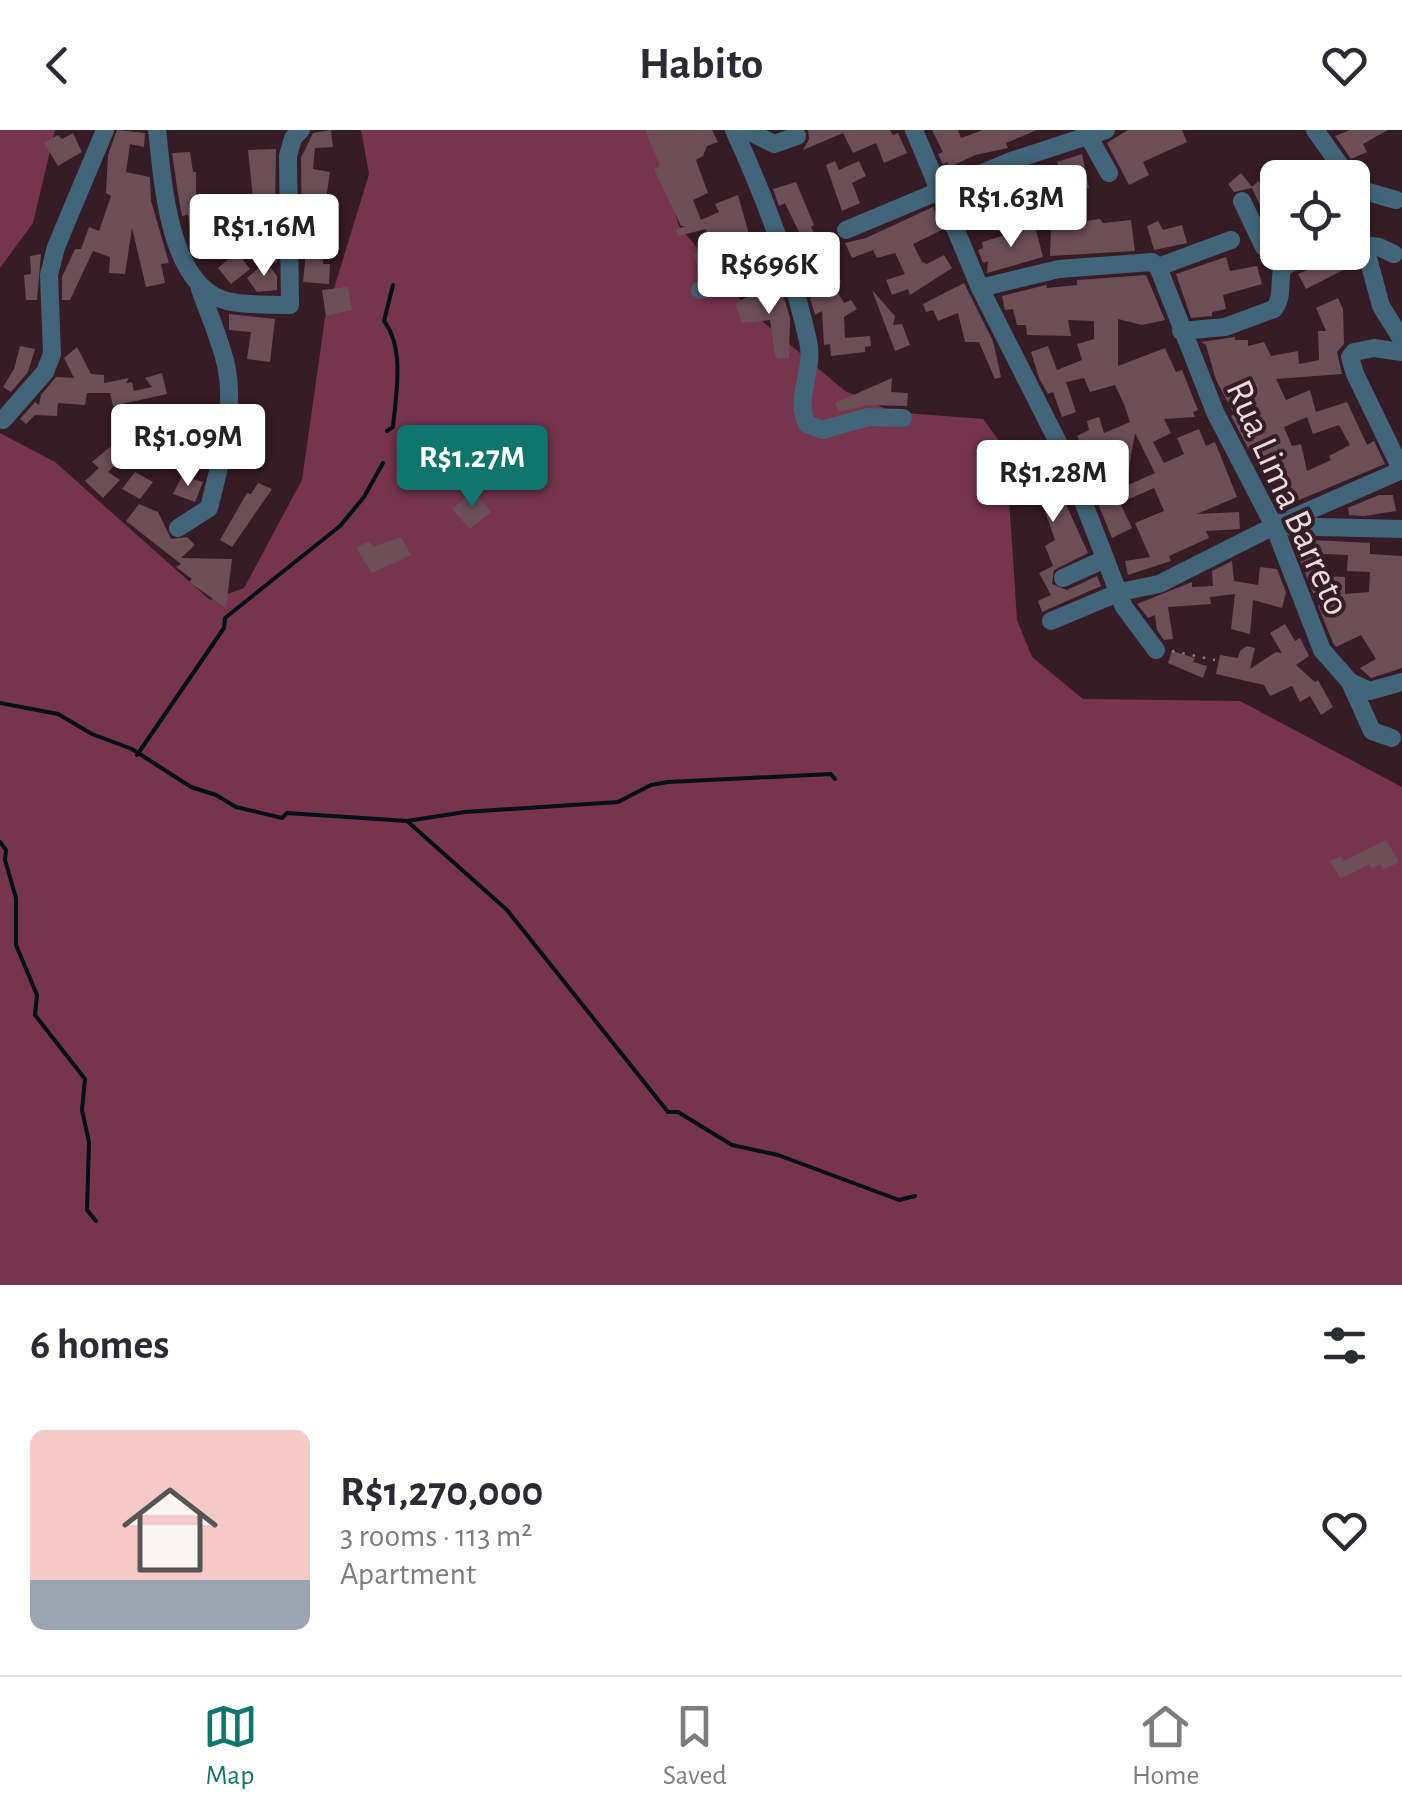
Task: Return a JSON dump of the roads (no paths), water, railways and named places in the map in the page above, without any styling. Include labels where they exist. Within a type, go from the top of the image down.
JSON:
[{"type":"street","points":[[3,420],[45,372],[52,354],[49,275],[56,247],[105,130]]},
{"type":"street","points":[[157,130],[163,188],[178,242],[190,277],[200,289],[228,372],[219,470],[209,508],[178,528]]},
{"type":"street","points":[[200,289],[228,301],[290,305],[288,156],[292,138],[300,130]]},
{"type":"street","points":[[734,130],[773,220],[809,343],[802,406],[807,424],[822,430],[868,416],[903,418]]},
{"type":"street","points":[[746,130],[774,144],[796,136]]},
{"type":"street","points":[[914,130],[980,288],[1067,460],[1120,592],[1140,634],[1156,650]]},
{"type":"street","points":[[1316,130],[1335,160]]},
{"type":"street","points":[[846,230],[938,189],[1093,132],[1109,173]]},
{"type":"street","points":[[1370,192],[1396,200]]},
{"type":"street","points":[[1242,201],[1260,239]]},
{"type":"street","points":[[980,288],[1059,270],[1155,264],[1231,240]]},
{"type":"street","points":[[1370,247],[1394,254]]},
{"type":"street","points":[[700,290],[785,261]]},
{"type":"street","name":"Rua Lima Barreto","points":[[1155,264],[1214,412],[1274,526],[1322,650],[1350,682],[1372,731],[1392,738]]},
{"type":"street","points":[[1181,331],[1224,327],[1274,309],[1282,296],[1279,279],[1284,270]]},
{"type":"street","points":[[1368,270],[1382,306],[1402,340]]},
{"type":"street","points":[[1051,621],[1120,592],[1159,584],[1274,526],[1402,471],[1354,374],[1350,357],[1354,352],[1374,348],[1402,352]]},
{"type":"street","points":[[1274,526],[1402,528]]},
{"type":"street","points":[[1063,578],[1105,559]]},
{"type":"street","points":[[1350,682],[1370,692],[1402,682]]},
{"type":"waterway","points":[[387,431],[393,427],[397,387],[395,344],[384,321],[393,285]]},
{"type":"waterway","points":[[137,755],[224,628],[225,618],[340,526],[364,497],[383,463]]},
{"type":"waterway","points":[[0,703],[58,714],[92,734],[132,749],[191,787],[236,807],[282,818],[287,813],[407,821],[465,812],[618,802],[651,785],[668,782],[831,774],[835,779]]},
{"type":"waterway","points":[[407,821],[507,910],[668,1112],[678,1112],[732,1145],[778,1155],[899,1200],[915,1196]]},
{"type":"waterway","points":[[0,842],[6,850],[5,860],[16,898],[16,945],[37,995],[35,1015],[85,1079],[82,1110],[89,1142],[87,1210],[96,1221]]}]
